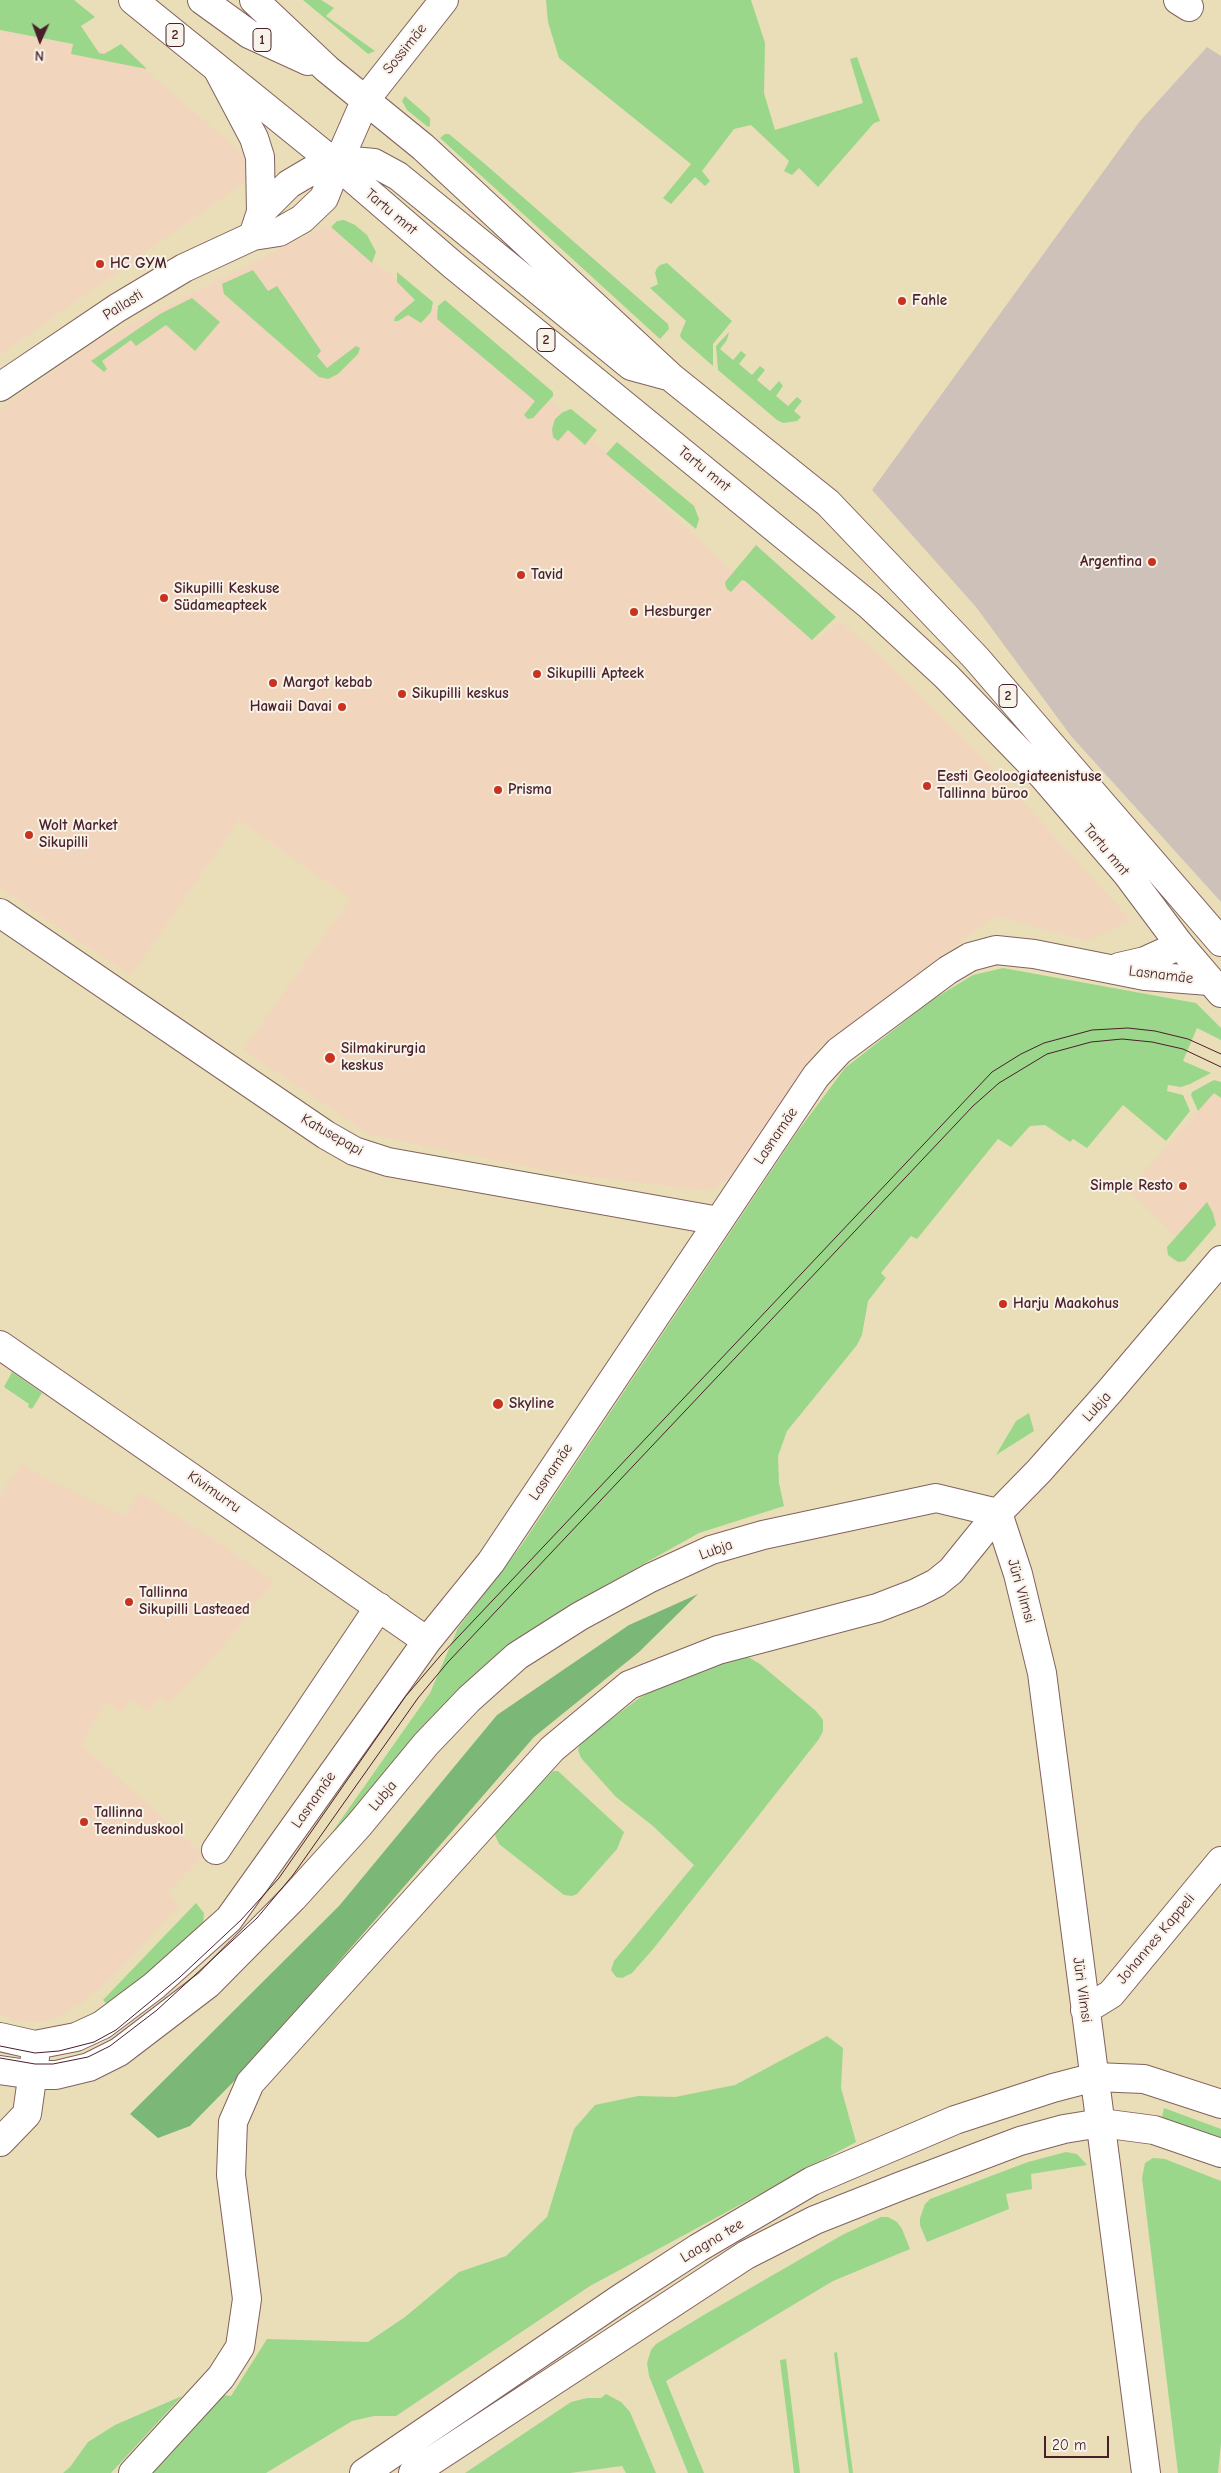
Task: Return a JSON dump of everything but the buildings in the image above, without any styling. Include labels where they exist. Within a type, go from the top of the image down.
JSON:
[{"type":"street","name":"Tartu mnt","points":[[133,0],[337,165],[454,265],[869,605],[946,676],[1042,775],[1127,874],[1180,945],[1217,980]]},
{"type":"street","name":"1","points":[[202,0],[249,34],[327,69]]},
{"type":"street","name":"Tartu mnt","points":[[254,0],[327,69],[423,147],[672,378],[828,503],[976,658],[1219,936]]},
{"type":"street","name":"Sossimäe","points":[[337,165],[366,99],[444,0]]},
{"type":"street","points":[[218,70],[254,138],[260,157],[257,224]]},
{"type":"street","points":[[257,224],[289,184],[311,170],[354,161],[374,163],[398,176],[631,366],[672,378]]},
{"type":"street","name":"Pallasti","points":[[0,388],[117,308],[257,224]]},
{"type":"street","points":[[1127,874],[1160,896],[1184,925],[1219,936]]},
{"type":"street","name":"Katusepapi","points":[[0,913],[326,1135],[354,1151],[388,1162],[719,1221]]},
{"type":"street","name":"Lasnamäe","points":[[1113,968],[1145,961],[1180,945]]},
{"type":"street","name":"Lasnamäe","points":[[35,2045],[76,2037],[102,2025],[154,1986],[229,1919],[427,1641],[491,1562],[816,1076],[839,1051],[891,1010],[948,970],[970,957],[996,950],[1034,954],[1113,968],[1145,976],[1217,980]]},
{"type":"street","name":"Lubja","points":[[275,1915],[312,1876],[426,1744],[469,1699],[517,1656],[580,1616],[650,1578],[711,1550],[763,1535],[936,1498],[998,1512],[1039,1471],[1109,1392],[1221,1260]]},
{"type":"street","name":"Kivimurru","points":[[0,1345],[427,1641]]},
{"type":"street","points":[[133,2473],[221,2377],[240,2347],[247,2299],[231,2175],[233,2122],[250,2082],[552,1749],[629,1685],[718,1650],[877,1608],[916,1593],[936,1583],[951,1571],[998,1512]]},
{"type":"street","name":"Jüri Vilmsi","points":[[998,1512],[1018,1574],[1042,1673],[1146,2473]]},
{"type":"street","points":[[216,1850],[379,1607]]},
{"type":"street","name":"Johannes Kappeli","points":[[1085,2010],[1111,1994],[1221,1861]]},
{"type":"street","points":[[229,1919],[241,1920],[275,1915]]},
{"type":"street","points":[[0,2070],[34,2075],[56,2075],[89,2067],[119,2052],[208,1984],[275,1915]]},
{"type":"street","points":[[0,2037],[35,2045],[34,2075],[27,2114],[0,2142]]},
{"type":"street","name":"Laagna tee","points":[[364,2473],[659,2273],[812,2181],[955,2120],[1053,2088],[1094,2077],[1144,2079],[1221,2104]]},
{"type":"street","name":"Laagna tee","points":[[414,2473],[746,2255],[815,2220],[1020,2141],[1064,2128],[1101,2123],[1154,2130],[1221,2153]]},
{"type":"shaded area","points":[[0,30],[129,56],[262,170],[0,355]]},
{"type":"shaded area","points":[[1207,47],[1221,56],[1221,902],[1071,736],[976,607],[872,490],[1140,121]]},
{"type":"shaded area","points":[[327,225],[543,393],[730,569],[815,643],[840,621],[882,657],[986,761],[1131,920],[1087,941],[995,916],[818,1048],[737,1172],[710,1191],[559,1173],[370,1135],[243,1050],[350,899],[239,820],[131,976],[0,888],[0,409],[97,341]]},
{"type":"shaded area","points":[[1221,1088],[1221,1219],[1192,1253],[1128,1190],[1214,1092]]},
{"type":"shaded area","points":[[22,1463],[41,1476],[124,1516],[139,1492],[211,1537],[274,1581],[223,1647],[169,1703],[160,1697],[149,1712],[132,1699],[121,1713],[106,1702],[81,1744],[204,1855],[168,1893],[180,1905],[113,1977],[79,2005],[55,2019],[41,2022],[15,2021],[0,2013],[0,1495]]},
{"type":"green space","points":[[0,0],[74,0],[95,17],[81,26],[99,53],[104,54],[121,44],[147,69],[71,54],[73,44],[0,30]]},
{"type":"green space","points":[[303,0],[321,0],[334,8],[326,16],[375,51],[368,54]]},
{"type":"green space","points":[[546,0],[751,0],[765,43],[764,93],[775,130],[863,103],[850,59],[857,57],[880,121],[874,123],[818,187],[799,168],[792,175],[784,171],[789,161],[751,125],[734,129],[702,171],[710,181],[705,186],[695,177],[671,204],[663,198],[691,164],[559,58],[548,22]]},
{"type":"green space","points":[[405,96],[430,118],[430,126],[428,127],[407,110],[402,101]]},
{"type":"green space","points":[[445,134],[449,134],[485,164],[668,324],[669,329],[660,339],[440,138]]},
{"type":"green space","points":[[344,220],[355,225],[367,235],[376,252],[372,263],[331,227],[337,221]]},
{"type":"green space","points":[[667,263],[732,321],[713,344],[713,366],[681,338],[680,335],[686,321],[650,288],[658,284],[655,273],[657,268]]},
{"type":"green space","points":[[253,270],[268,291],[277,286],[321,351],[317,356],[327,368],[356,346],[360,348],[358,354],[338,374],[328,379],[319,377],[224,294],[222,284]]},
{"type":"green space","points":[[397,272],[433,302],[431,312],[421,323],[408,315],[398,321],[394,321],[395,317],[415,300],[397,282]]},
{"type":"green space","points":[[192,298],[220,322],[195,351],[166,325],[136,346],[131,340],[102,361],[107,369],[104,372],[91,361],[160,314]]},
{"type":"green space","points":[[445,300],[553,392],[553,396],[533,418],[528,419],[524,415],[535,401],[437,319],[438,306]]},
{"type":"green space","points":[[729,332],[727,340],[720,349],[733,360],[741,351],[746,355],[739,364],[752,375],[760,366],[765,370],[757,380],[770,391],[779,381],[783,386],[776,396],[788,406],[797,397],[802,401],[794,411],[801,417],[797,421],[783,423],[777,420],[718,370],[716,346]]},
{"type":"green space","points":[[571,409],[597,430],[585,445],[568,430],[558,441],[553,437],[552,429],[555,419],[563,412]]},
{"type":"green space","points":[[617,442],[694,506],[699,519],[696,529],[606,454]]},
{"type":"green space","points":[[756,545],[836,617],[812,640],[745,581],[742,580],[731,592],[727,589],[726,581]]},
{"type":"green space","points":[[1003,968],[1196,1003],[1221,1028],[1221,1040],[1197,1028],[1183,1061],[1211,1073],[1181,1087],[1168,1085],[1167,1091],[1183,1095],[1190,1111],[1166,1141],[1123,1105],[1087,1148],[1073,1139],[1070,1142],[1045,1125],[1030,1126],[1011,1147],[998,1139],[917,1239],[911,1236],[881,1273],[886,1278],[868,1301],[862,1335],[857,1345],[787,1431],[778,1456],[779,1483],[784,1506],[699,1533],[606,1585],[523,1639],[314,1858],[430,1693],[458,1628],[521,1546],[798,1131],[845,1068],[932,1000],[973,975]]},
{"type":"green space","points":[[1214,1080],[1221,1082],[1221,1098],[1214,1093],[1198,1111],[1191,1095],[1192,1092]]},
{"type":"green space","points":[[1207,1202],[1213,1213],[1216,1225],[1185,1261],[1178,1262],[1168,1255],[1167,1247]]},
{"type":"green space","points":[[12,1372],[42,1393],[32,1409],[28,1407],[29,1404],[4,1387]]},
{"type":"green space","points":[[1029,1413],[1034,1431],[996,1455],[1016,1421]]},
{"type":"green space","points":[[698,1594],[639,1652],[534,1737],[243,2072],[190,2126],[158,2138],[130,2114],[339,1906],[497,1715],[629,1625]]},
{"type":"green space","points":[[742,1656],[760,1664],[816,1711],[823,1720],[823,1731],[819,1739],[654,1948],[632,1973],[622,1978],[616,1977],[611,1970],[614,1961],[694,1865],[653,1826],[616,1797],[581,1758],[578,1750],[581,1742],[638,1699],[682,1673]]},
{"type":"green space","points":[[553,1771],[558,1771],[624,1832],[617,1849],[577,1894],[572,1896],[564,1895],[499,1844],[495,1835],[497,1829]]},
{"type":"green space","points":[[196,1903],[204,1913],[203,1926],[112,2009],[103,2000]]},
{"type":"green space","points":[[827,2036],[843,2048],[841,2088],[856,2142],[590,2286],[396,2416],[374,2416],[352,2421],[266,2473],[149,2473],[222,2395],[231,2396],[267,2339],[368,2342],[405,2317],[459,2272],[506,2256],[547,2217],[574,2129],[595,2105],[638,2096],[675,2097],[735,2085]]},
{"type":"green space","points":[[1164,2108],[1221,2129],[1221,2140],[1162,2117]]},
{"type":"green space","points":[[1066,2152],[1077,2154],[1087,2165],[1031,2174],[1032,2189],[1006,2194],[1009,2209],[927,2242],[920,2225],[920,2218],[925,2204],[930,2199],[1028,2162]]},
{"type":"green space","points":[[1153,2158],[1165,2159],[1221,2181],[1221,2443],[1218,2473],[1178,2473],[1142,2178],[1145,2163]]},
{"type":"green space","points":[[881,2217],[888,2217],[897,2222],[910,2249],[833,2281],[666,2381],[704,2473],[688,2473],[649,2376],[647,2363],[651,2350],[656,2344],[702,2316],[844,2234]]},
{"type":"green space","points":[[837,2352],[853,2473],[849,2473],[834,2353]]},
{"type":"green space","points":[[786,2359],[800,2473],[794,2473],[780,2360]]},
{"type":"green space","points":[[606,2394],[621,2402],[630,2412],[656,2473],[626,2473],[622,2466],[570,2473],[465,2473],[571,2402],[587,2398],[601,2398]]},
{"type":"green space","points":[[182,2396],[111,2473],[63,2473],[70,2467],[88,2442],[115,2425]]},
{"type":"tram line","points":[[0,2046],[35,2053],[59,2051],[94,2042],[116,2030],[180,1977],[241,1920],[279,1878],[405,1697],[441,1655],[992,1072],[1021,1054],[1044,1043],[1092,1030],[1128,1028],[1155,1031],[1188,1039],[1221,1054]]},
{"type":"tram line","points":[[0,2058],[35,2064],[53,2064],[88,2057],[110,2046],[157,2010],[257,1918],[293,1875],[418,1698],[448,1662],[973,1106],[999,1083],[1047,1054],[1091,1042],[1122,1039],[1152,1042],[1183,1049],[1221,1067]]},
{"type":"place","name":"HC GYM","points":[[100,264]]},
{"type":"place","name":"Fahle","points":[[902,301]]},
{"type":"place","name":"Argentina","points":[[1152,562]]},
{"type":"place","name":"Tavid","points":[[521,575]]},
{"type":"place","name":"Sikupilli Keskuse Südameapteek","points":[[164,598]]},
{"type":"place","name":"Hesburger","points":[[634,612]]},
{"type":"place","name":"Sikupilli Apteek","points":[[537,674]]},
{"type":"place","name":"Margot kebab","points":[[273,683]]},
{"type":"place","name":"Sikupilli keskus","points":[[402,694]]},
{"type":"place","name":"Hawaii Davai","points":[[342,707]]},
{"type":"place","name":"Eesti Geoloogiateenistuse Tallinna büroo","points":[[927,786]]},
{"type":"place","name":"Prisma","points":[[498,790]]},
{"type":"place","name":"Wolt Market Sikupilli","points":[[29,835]]},
{"type":"place","name":"Silmakirurgia keskus","points":[[330,1058]]},
{"type":"place","name":"Simple Resto","points":[[1183,1186]]},
{"type":"place","name":"Harju Maakohus","points":[[1003,1304]]},
{"type":"place","name":"Skyline","points":[[498,1404]]},
{"type":"place","name":"Tallinna Sikupilli Lasteaed","points":[[129,1602]]},
{"type":"place","name":"Tallinna Teeninduskool","points":[[84,1822]]}]
